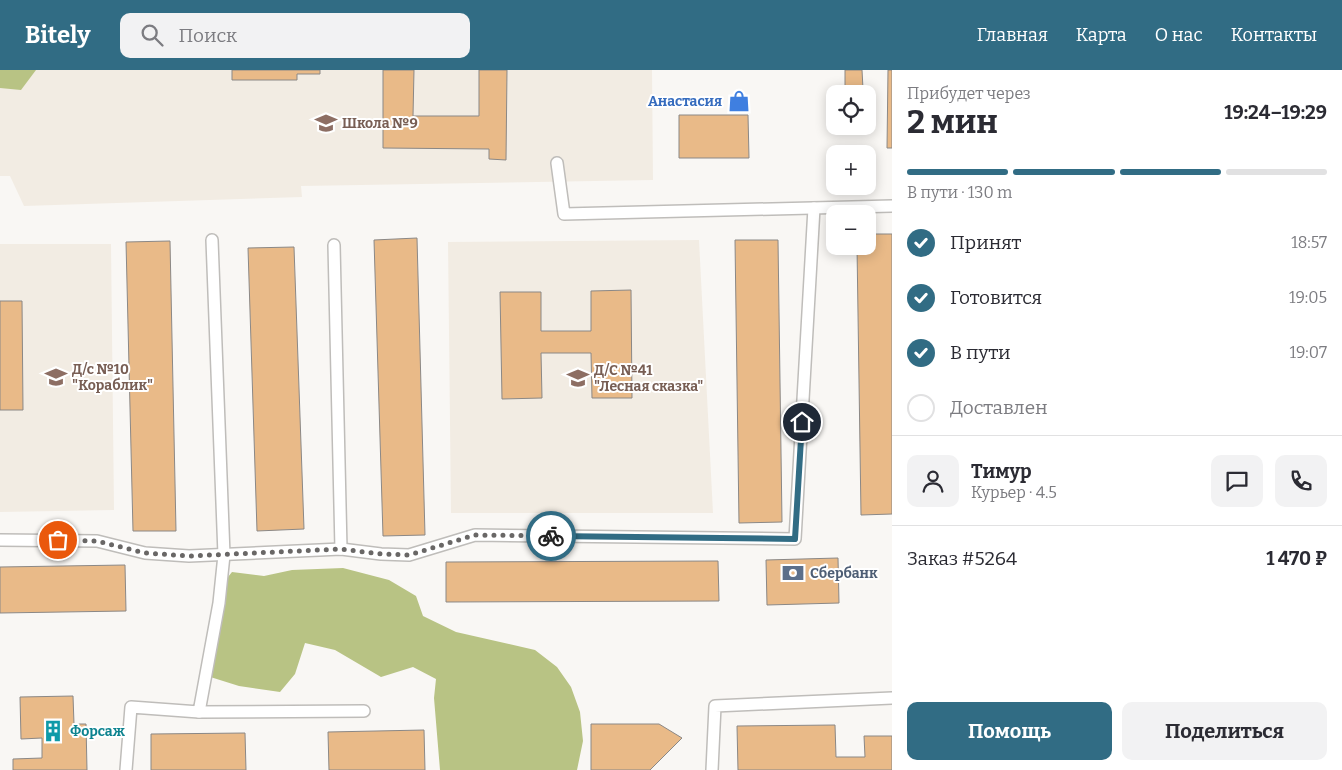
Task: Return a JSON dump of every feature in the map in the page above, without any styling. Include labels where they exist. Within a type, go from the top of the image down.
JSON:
[{"type":"lane","points":[[557,163],[564,214],[892,206]]},
{"type":"lane","points":[[0,540],[97,541],[145,553],[189,556],[341,549],[409,555],[475,535],[795,539],[814,208]]},
{"type":"lane","points":[[199,712],[218,603],[224,555],[212,240]]},
{"type":"lane","points":[[334,245],[341,549]]},
{"type":"lane","points":[[712,770],[715,706],[892,698]]},
{"type":"lane","points":[[126,770],[131,707],[199,712],[364,711]]},
{"type":"shaded area","name":"Школа №9","points":[[0,70],[652,70],[653,180],[301,186],[302,197],[24,206],[10,176],[0,176]]},
{"type":"shaded area","name":"Д/С №41 \"Лесная сказка\"","points":[[699,240],[713,513],[451,513],[448,242]]},
{"type":"shaded area","name":"Д/с №10 \"Кораблик\"","points":[[0,244],[111,244],[114,510],[0,512]]},
{"type":"green space","points":[[0,70],[36,70],[21,90],[0,88]]},
{"type":"green space","points":[[343,568],[389,580],[416,596],[423,616],[456,632],[535,650],[557,667],[571,687],[580,712],[583,741],[577,770],[440,770],[434,698],[436,679],[413,667],[381,677],[335,650],[305,643],[295,674],[280,692],[239,686],[204,675],[220,587],[232,572],[264,576],[292,570]]},
{"type":"building","points":[[232,70],[320,70],[320,74],[297,74],[297,80],[232,80]]},
{"type":"building","points":[[383,70],[414,70],[413,116],[479,116],[479,70],[507,70],[506,160],[489,159],[489,149],[383,148]]},
{"type":"building","points":[[845,70],[862,70],[863,85],[845,85]]},
{"type":"building","points":[[888,70],[892,70],[892,148],[887,148]]},
{"type":"building","points":[[679,115],[748,115],[749,158],[679,158]]},
{"type":"building","points":[[876,234],[892,234],[892,514],[861,515],[857,255],[876,255]]},
{"type":"building","points":[[417,238],[425,535],[383,536],[374,240]]},
{"type":"building","points":[[735,240],[778,240],[782,522],[739,523]]},
{"type":"building","points":[[170,241],[176,531],[133,531],[126,242]]},
{"type":"building","points":[[294,247],[304,529],[257,531],[248,248]]},
{"type":"building","points":[[631,290],[632,398],[592,398],[591,353],[541,353],[542,398],[502,399],[500,292],[541,292],[541,331],[591,331],[591,291]]},
{"type":"building","points":[[0,301],[22,301],[23,410],[0,410]]},
{"type":"building","points":[[838,558],[839,603],[767,605],[766,560]]},
{"type":"building","points":[[718,561],[719,601],[446,602],[446,562]]},
{"type":"building","points":[[125,565],[126,611],[0,613],[0,567]]},
{"type":"building","name":"Форсаж","points":[[73,696],[74,724],[86,724],[87,770],[13,770],[13,759],[42,758],[42,738],[21,739],[20,697]]},
{"type":"building","points":[[591,724],[659,724],[682,738],[650,770],[591,770]]},
{"type":"building","points":[[835,725],[836,757],[865,757],[864,736],[892,736],[892,770],[738,770],[737,726]]},
{"type":"building","points":[[424,730],[425,770],[329,770],[328,732]]},
{"type":"building","points":[[245,733],[246,770],[151,770],[151,734]]},
{"type":"way so far","points":[[58,540],[97,541],[145,553],[189,556],[341,549],[409,555],[475,535],[551,536]]},
{"type":"place","name":"Анастасия","points":[[739,101]]},
{"type":"place","name":"Школа №9","points":[[326,123]]},
{"type":"place","name":"Д/с №10 \"Кораблик\"","points":[[56,377]]},
{"type":"place","name":"Д/С №41 \"Лесная сказка\"","points":[[578,378]]},
{"type":"place","name":"Сбербанк","points":[[793,573]]},
{"type":"place","name":"Форсаж","points":[[53,731]]},
{"type":"route","points":[[551,536],[795,539],[802,422]]}]
